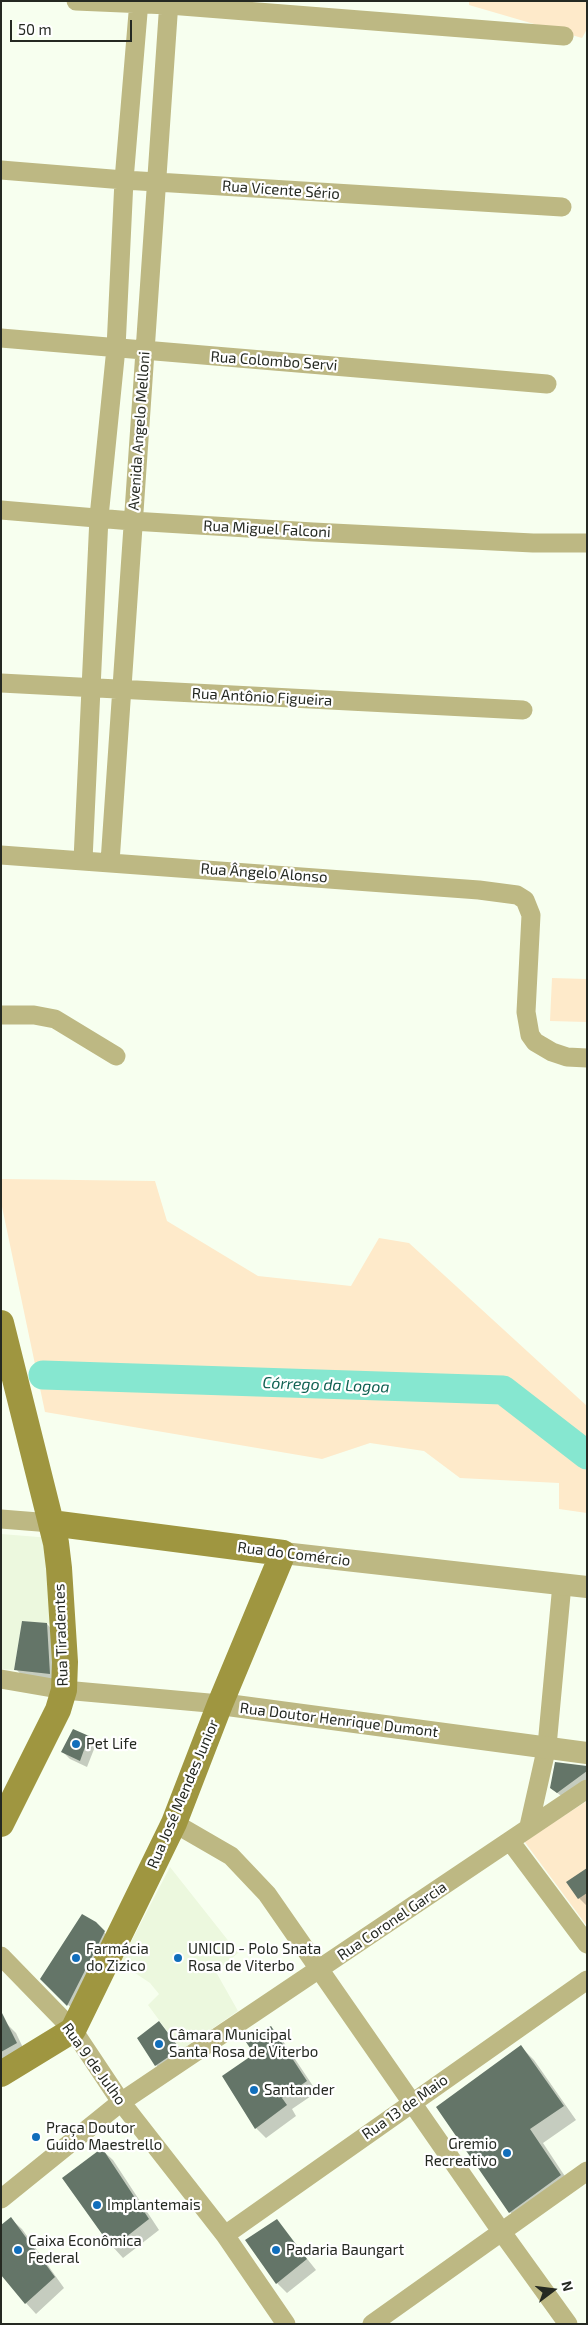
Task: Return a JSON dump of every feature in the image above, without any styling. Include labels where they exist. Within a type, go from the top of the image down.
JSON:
[{"type":"main road","name":"Rua Tiradentes","points":[[1,1323],[50,1523],[59,1568],[64,1690],[50,1727],[1,1824]]},
{"type":"main road","name":"Rua do Comércio","points":[[50,1523],[283,1553]]},
{"type":"main road","name":"Rua José Mendes Junior","points":[[73,2030],[174,1823],[220,1704],[283,1553]]},
{"type":"main road","points":[[1,2074],[73,2030]]},
{"type":"street","points":[[76,1],[169,3],[564,36]]},
{"type":"street","name":"Avenida Angelo Melloni","points":[[83,860],[98,517],[116,348],[124,180],[139,3]]},
{"type":"street","name":"Avenida Angelo Melloni","points":[[110,862],[169,3]]},
{"type":"street","name":"Rua Vicente Sério","points":[[1,170],[124,180],[562,207]]},
{"type":"street","name":"Rua Colombo Servi","points":[[1,338],[547,384]]},
{"type":"street","name":"Rua Miguel Falconi","points":[[1,510],[132,521],[533,543],[587,542]]},
{"type":"street","name":"Rua Antônio Figueira","points":[[1,683],[523,710]]},
{"type":"street","name":"Rua Ângelo Alonso","points":[[1,855],[479,890],[516,895],[525,900],[528,905],[532,928],[526,1012],[527,1027],[535,1042],[552,1052],[566,1057],[587,1058]]},
{"type":"street","points":[[1,1015],[34,1015],[56,1019],[116,1056]]},
{"type":"street","name":"Rua do Comércio","points":[[1,1519],[50,1523]]},
{"type":"street","name":"Rua do Comércio","points":[[283,1553],[587,1587]]},
{"type":"street","points":[[529,1826],[547,1746],[562,1584]]},
{"type":"street","name":"Rua Doutor Henrique Dumont","points":[[1,1679],[64,1690],[220,1704],[547,1746],[587,1753]]},
{"type":"street","name":"Rua Coronel Garcia","points":[[1,2199],[121,2102],[321,1969],[510,1841],[529,1826],[587,1789]]},
{"type":"street","points":[[174,1823],[231,1856],[268,1894],[501,2231],[568,2324]]},
{"type":"street","points":[[510,1841],[587,1944]]},
{"type":"street","name":"Rua 9 de Julho","points":[[1,1956],[73,2030],[121,2102],[225,2235],[286,2324]]},
{"type":"street","name":"Rua 13 de Maio","points":[[225,2235],[412,2101],[587,1980]]},
{"type":"street","points":[[372,2324],[587,2171]]},
{"type":"shaded area","points":[[469,1],[587,1],[587,29],[582,38],[469,5]]},
{"type":"shaded area","points":[[552,978],[587,979],[587,1022],[550,1021]]},
{"type":"shaded area","points":[[1,1179],[155,1181],[167,1221],[258,1276],[351,1286],[379,1238],[409,1243],[587,1406],[587,1513],[559,1509],[559,1483],[460,1478],[424,1451],[370,1443],[322,1459],[45,1412],[1,1202]]},
{"type":"shaded area","points":[[1,1534],[51,1538],[54,1624],[22,1621],[14,1670],[1,1669]]},
{"type":"shaded area","points":[[587,1801],[587,1926],[524,1841]]},
{"type":"shaded area","name":"UNICID - Polo Snata Rosa de Viterbo","points":[[170,1867],[238,1953],[216,1972],[238,2011],[181,2050],[148,2005],[159,1994],[150,1983],[120,1963]]},
{"type":"building","points":[[22,1621],[47,1623],[50,1674],[14,1670]]},
{"type":"building","name":"Pet Life","points":[[73,1729],[89,1736],[80,1761],[61,1752]]},
{"type":"building","points":[[555,1762],[587,1766],[587,1771],[557,1793],[550,1788]]},
{"type":"building","points":[[587,1868],[587,1893],[578,1899],[566,1882]]},
{"type":"building","name":"Farmácia do Zizico","points":[[82,1914],[96,1922],[105,1931],[67,2006],[40,1979]]},
{"type":"building","points":[[1,2011],[17,2043],[1,2052]]},
{"type":"building","name":"Câmara Municipal Santa Rosa de Viterbo","points":[[159,2021],[180,2049],[155,2066],[137,2038]]},
{"type":"building","points":[[271,2026],[307,2081],[282,2098],[287,2105],[255,2129],[222,2076],[254,2054],[246,2042]]},
{"type":"building","name":"Gremio Recreativo","points":[[521,2045],[564,2106],[530,2129],[561,2175],[509,2213],[436,2107]]},
{"type":"building","points":[[102,2148],[149,2219],[112,2248],[62,2178]]},
{"type":"building","name":"Caixa Econômica Federal","points":[[11,2217],[55,2277],[25,2304],[1,2275],[1,2225]]},
{"type":"building","name":"Padaria Baungart","points":[[277,2219],[307,2259],[276,2284],[245,2240]]},
{"type":"waterway","name":"Córrego da Logoa","points":[[43,1375],[503,1390],[587,1455]]},
{"type":"place","name":"Pet Life","points":[[76,1744]]},
{"type":"place","name":"Farmácia do Zizico","points":[[76,1958]]},
{"type":"place","name":"UNICID - Polo Snata Rosa de Viterbo","points":[[178,1958]]},
{"type":"place","name":"Câmara Municipal Santa Rosa de Viterbo","points":[[159,2044]]},
{"type":"place","name":"Santander","points":[[254,2090]]},
{"type":"place","name":"Praça Doutor Guido Maestrello","points":[[36,2137]]},
{"type":"place","name":"Gremio Recreativo","points":[[507,2153]]},
{"type":"place","name":"Implantemais","points":[[97,2205]]},
{"type":"place","name":"Caixa Econômica Federal","points":[[18,2250]]},
{"type":"place","name":"Padaria Baungart","points":[[276,2250]]}]
